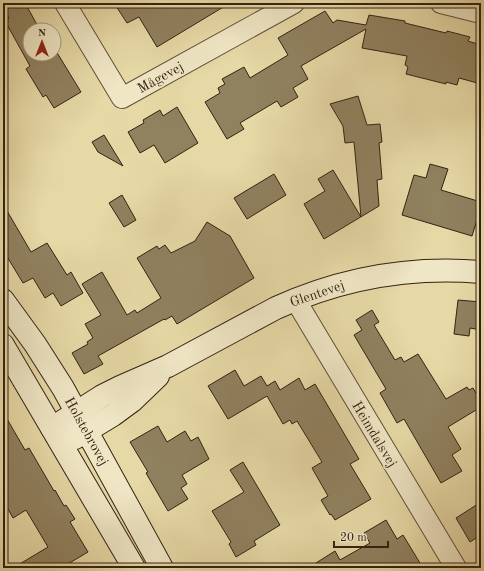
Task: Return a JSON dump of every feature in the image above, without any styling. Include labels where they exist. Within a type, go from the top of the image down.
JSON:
[{"type":"main road","name":"Glentevej","points":[[68,428],[132,401],[168,366],[294,299],[352,281],[382,275],[417,271],[481,272]]},
{"type":"main road","name":"Holstebrovej","points":[[3,300],[35,344],[68,428],[134,568]]},
{"type":"main road","points":[[3,326],[68,428]]},
{"type":"main road","name":"Holstebrovej","points":[[3,345],[68,428],[154,565]]},
{"type":"street","name":"Mågevej","points":[[65,3],[122,98],[294,3]]},
{"type":"street","points":[[442,3],[481,13]]},
{"type":"street","name":"Heimdalsvej","points":[[294,299],[456,568]]},
{"type":"building","points":[[3,3],[25,3],[36,22],[22,22],[22,52],[5,21],[9,18],[3,9]]},
{"type":"building","points":[[114,3],[230,3],[157,47],[139,17],[127,23]]},
{"type":"building","points":[[325,11],[333,23],[337,20],[366,25],[369,15],[405,21],[405,23],[470,37],[468,41],[481,45],[481,84],[459,78],[457,85],[446,82],[446,84],[406,74],[408,67],[405,65],[407,56],[362,48],[366,29],[301,66],[308,79],[293,88],[298,97],[281,107],[277,101],[240,123],[244,129],[227,139],[205,102],[220,93],[218,88],[225,84],[222,79],[244,67],[250,78],[288,55],[278,38]]},
{"type":"building","points":[[62,61],[81,92],[54,108],[46,95],[43,97],[26,69],[30,66],[28,62]]},
{"type":"building","points":[[358,96],[367,125],[380,124],[382,142],[379,143],[382,179],[377,180],[379,206],[361,217],[354,142],[345,143],[343,126],[330,104]]},
{"type":"building","points":[[177,107],[198,143],[165,163],[154,145],[140,153],[128,132],[144,123],[143,120],[160,110],[163,116]]},
{"type":"building","points":[[104,135],[123,166],[98,152],[92,142]]},
{"type":"building","points":[[430,164],[448,169],[441,190],[481,202],[481,207],[472,236],[402,215],[414,175],[426,178]]},
{"type":"building","points":[[333,170],[361,217],[324,239],[304,204],[325,191],[318,179]]},
{"type":"building","points":[[274,174],[286,195],[247,219],[234,198]]},
{"type":"building","points":[[122,195],[136,220],[124,227],[109,203]]},
{"type":"building","points":[[3,204],[31,252],[47,243],[67,275],[71,272],[83,293],[61,306],[53,293],[45,298],[33,278],[23,283],[3,250]]},
{"type":"building","points":[[207,222],[230,236],[254,278],[177,324],[172,316],[165,320],[164,319],[98,356],[103,364],[84,374],[72,353],[88,344],[87,342],[93,338],[85,324],[101,315],[82,284],[102,272],[127,315],[135,310],[137,313],[161,298],[137,258],[157,246],[159,249],[165,245],[171,253],[195,241]]},
{"type":"building","points":[[458,300],[481,302],[481,330],[470,328],[469,336],[454,334]]},
{"type":"building","points":[[372,310],[379,322],[374,325],[395,360],[401,357],[404,362],[418,354],[446,399],[467,387],[469,390],[473,388],[481,402],[481,407],[448,427],[461,449],[452,455],[462,471],[441,483],[404,419],[397,423],[380,393],[386,389],[354,335],[362,330],[356,320]]},
{"type":"building","points":[[235,370],[244,386],[261,376],[267,386],[275,381],[280,390],[299,378],[305,390],[315,384],[359,459],[350,464],[371,499],[335,520],[331,514],[330,515],[321,500],[328,496],[312,468],[322,462],[297,421],[292,424],[290,420],[283,424],[267,396],[228,419],[208,386]]},
{"type":"building","points":[[3,412],[25,450],[29,448],[54,491],[55,490],[64,506],[66,505],[75,519],[70,522],[88,552],[61,568],[13,568],[48,547],[26,510],[13,518],[8,509],[3,512]]},
{"type":"building","points":[[158,426],[167,442],[185,431],[191,441],[198,437],[209,459],[182,475],[187,484],[181,488],[188,499],[168,511],[146,473],[148,472],[130,442]]},
{"type":"building","points":[[243,462],[280,525],[254,541],[256,545],[236,557],[229,544],[231,542],[212,511],[244,492],[230,470]]},
{"type":"building","points":[[481,502],[481,535],[470,542],[456,518]]},
{"type":"building","points":[[386,520],[397,539],[403,535],[423,568],[308,568],[335,551],[340,560],[370,543],[364,533]]}]
